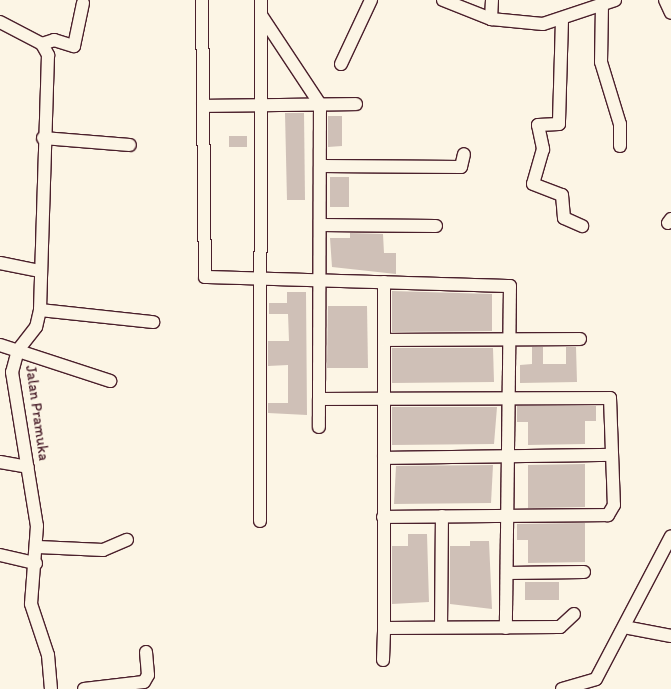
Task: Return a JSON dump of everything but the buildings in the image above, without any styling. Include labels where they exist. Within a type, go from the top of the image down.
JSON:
[{"type":"street","points":[[202,0],[205,277],[260,280],[506,283],[511,291],[506,455],[506,628]]},
{"type":"street","points":[[260,521],[261,0]]},
{"type":"street","points":[[341,64],[371,0]]},
{"type":"street","points":[[443,0],[491,19],[543,24],[562,20],[615,0]]},
{"type":"street","points":[[491,19],[492,0]]},
{"type":"street","points":[[665,0],[671,13]]},
{"type":"street","points":[[0,22],[42,44],[54,40],[74,46],[83,2]]},
{"type":"street","points":[[602,5],[601,62],[620,124],[620,146]]},
{"type":"street","points":[[261,15],[320,104],[322,166],[319,428]]},
{"type":"street","points":[[562,20],[559,124],[538,125],[543,149],[533,184],[562,195],[564,218],[582,226]]},
{"type":"street","name":"Jalan Pramuka","points":[[42,44],[48,55],[43,138],[40,310],[36,327],[18,350],[12,372],[28,467],[38,547],[31,604],[48,655],[50,689]]},
{"type":"street","points":[[203,106],[356,104]]},
{"type":"street","points":[[43,138],[130,145]]},
{"type":"street","points":[[322,166],[461,168],[464,154]]},
{"type":"street","points":[[321,225],[436,226]]},
{"type":"street","points":[[0,263],[40,271]]},
{"type":"street","points":[[383,660],[384,282]]},
{"type":"street","points":[[40,310],[153,322]]},
{"type":"street","points":[[384,340],[580,340]]},
{"type":"street","points":[[0,345],[110,381]]},
{"type":"street","points":[[320,399],[383,401],[507,400],[607,396],[614,505],[608,515],[506,514],[383,517]]},
{"type":"street","points":[[384,458],[612,455]]},
{"type":"street","points":[[0,462],[28,467]]},
{"type":"street","points":[[441,627],[442,516]]},
{"type":"street","points":[[562,689],[596,680],[671,536]]},
{"type":"street","points":[[38,547],[103,550],[126,540]]},
{"type":"street","points":[[0,555],[36,563]]},
{"type":"street","points":[[507,573],[584,572]]},
{"type":"street","points":[[384,628],[560,628],[574,614]]},
{"type":"street","points":[[624,627],[671,636]]},
{"type":"street","points":[[84,689],[144,682],[148,675],[146,652]]}]
